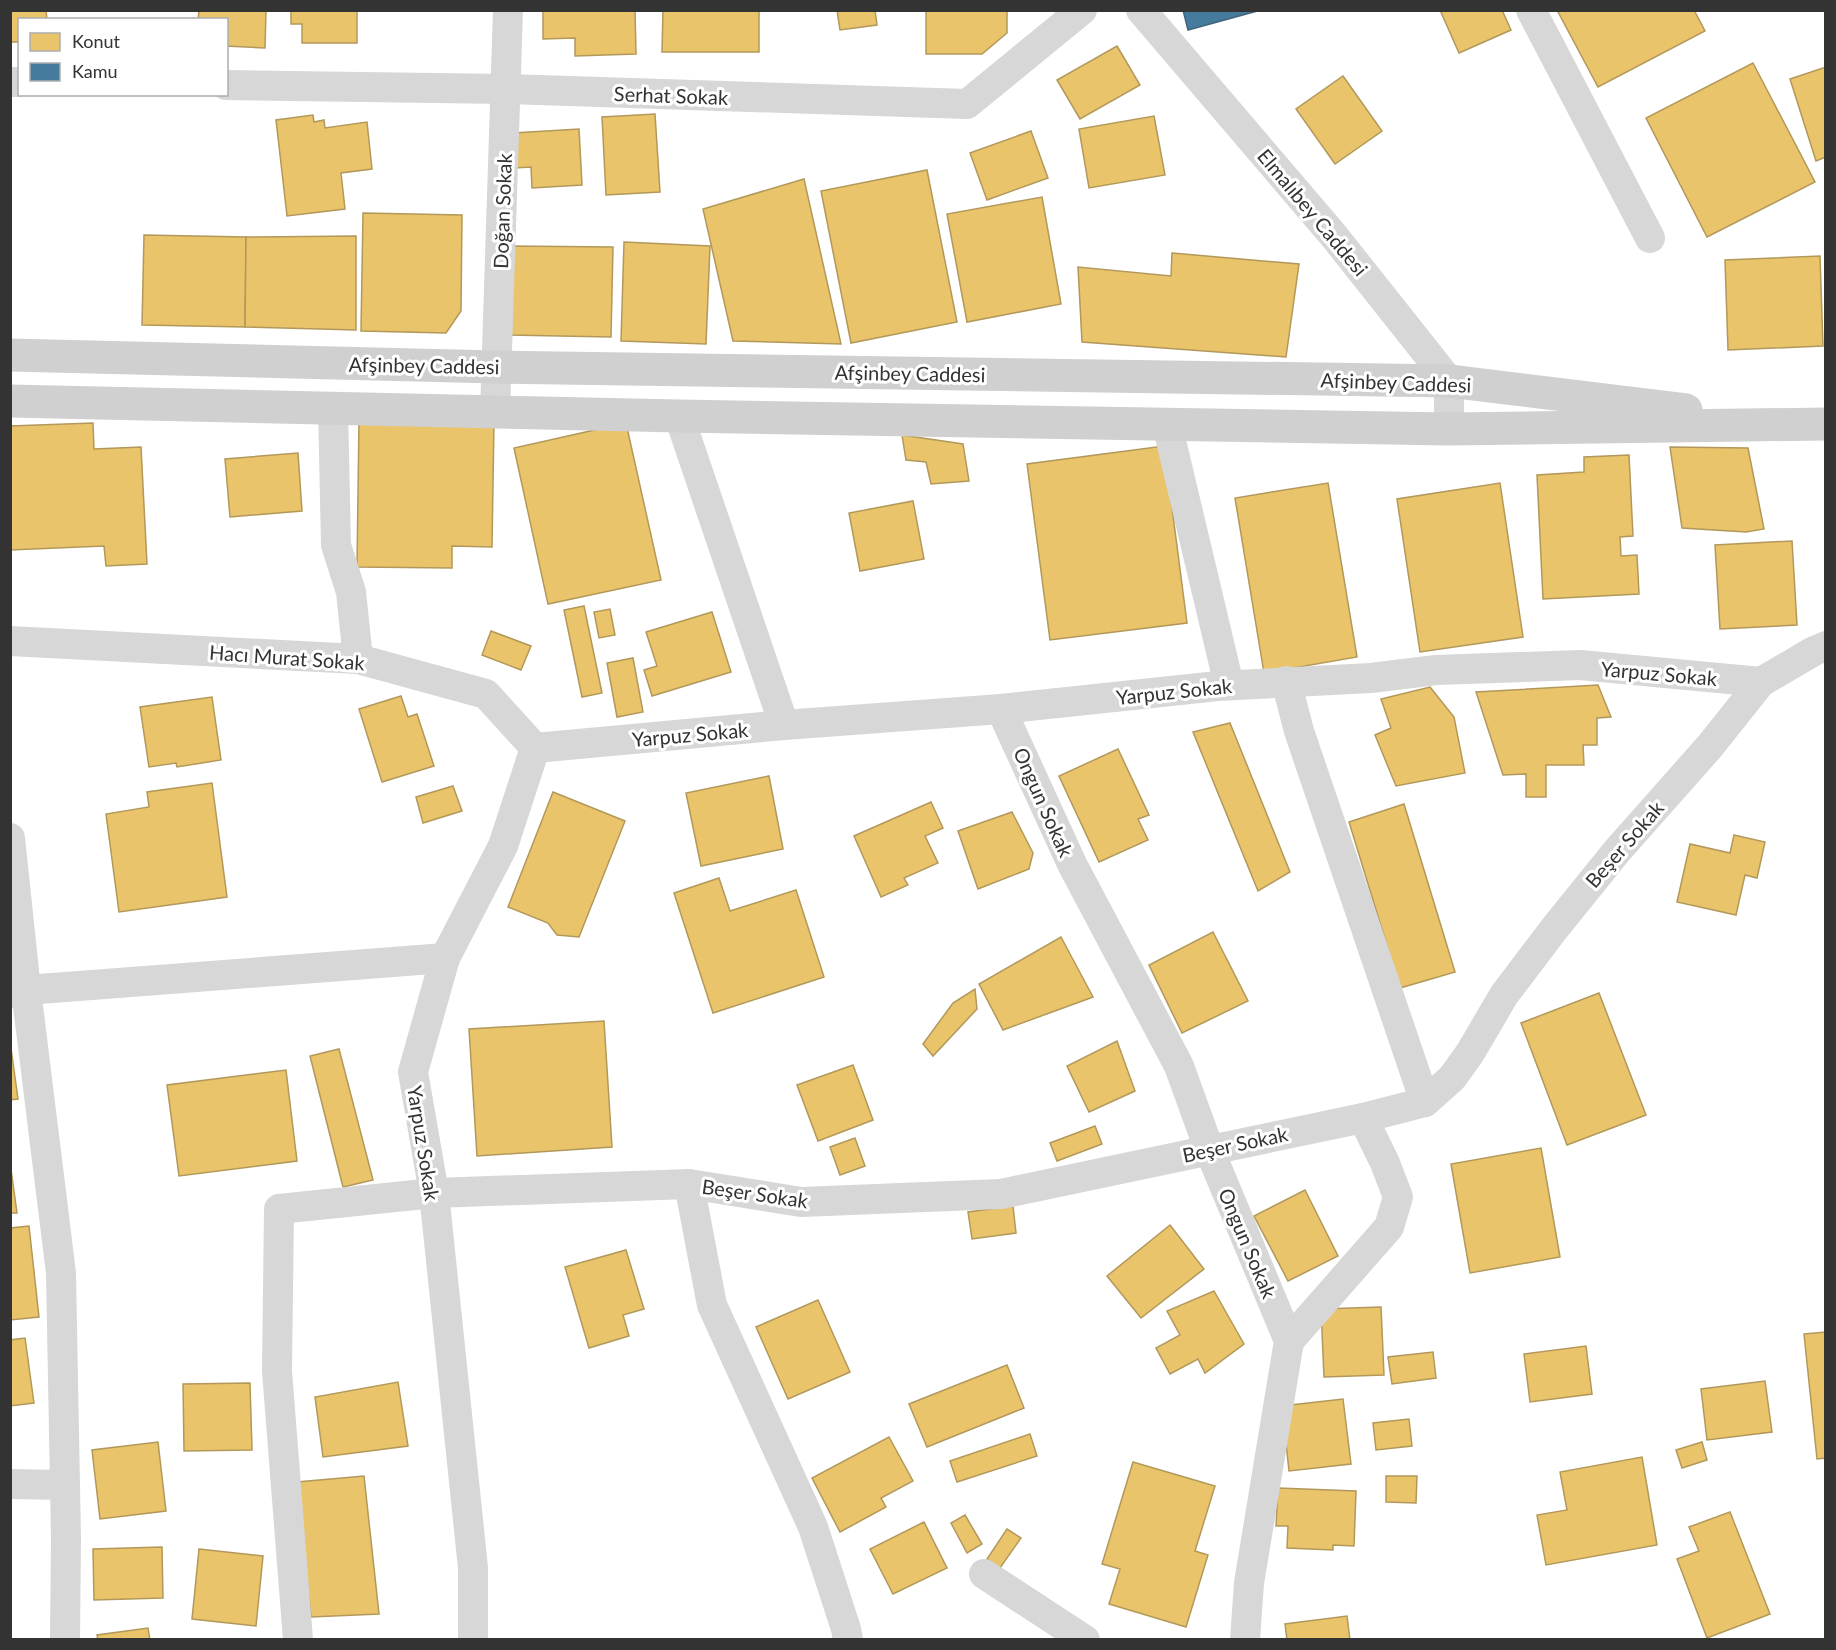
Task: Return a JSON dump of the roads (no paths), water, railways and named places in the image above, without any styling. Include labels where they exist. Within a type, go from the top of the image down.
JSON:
[{"type":"main road","name":"Afşinbey Caddesi","points":[[10,355],[496,367],[1449,381],[1816,424]]},
{"type":"main road","name":"Afşinbey Caddesi","points":[[10,401],[680,416],[1449,429],[1816,424]]},
{"type":"street","name":"Doğan Sokak","points":[[495,412],[508,10]]},
{"type":"street","name":"Serhat Sokak","points":[[228,85],[507,89],[967,104],[1082,10]]},
{"type":"street","name":"Elmalıbey Caddesi","points":[[1141,10],[1334,236],[1449,381]]},
{"type":"street","points":[[1531,10],[1650,238]]},
{"type":"street","points":[[1449,381],[1449,429]]},
{"type":"street","points":[[333,408],[336,546],[351,592],[358,659]]},
{"type":"street","points":[[680,416],[784,725]]},
{"type":"street","points":[[1167,424],[1229,685]]},
{"type":"street","name":"Hacı Murat Sokak","points":[[10,641],[358,659],[486,694],[535,748]]},
{"type":"street","name":"Beşer Sokak","points":[[298,1640],[277,1371],[279,1209],[434,1193],[689,1184],[801,1202],[1001,1194],[1363,1118],[1425,1102],[1452,1078],[1470,1053],[1504,995],[1617,850],[1710,746],[1761,682],[1826,646]]},
{"type":"street","name":"Yarpuz Sokak","points":[[473,1640],[473,1568],[434,1193],[413,1072],[445,958],[503,846],[535,748],[784,725],[1001,709],[1229,685],[1371,678],[1436,670],[1580,666],[1761,682]]},
{"type":"street","points":[[1286,681],[1299,731],[1425,1102]]},
{"type":"street","name":"Ongun Sokak","points":[[1001,709],[1072,864],[1179,1066],[1209,1149],[1289,1341]]},
{"type":"street","points":[[10,838],[18,992],[61,1273],[65,1640]]},
{"type":"street","points":[[18,992],[445,958]]},
{"type":"street","points":[[1245,1640],[1249,1583],[1289,1341],[1389,1227],[1398,1197],[1363,1118]]},
{"type":"street","points":[[689,1184],[712,1305],[813,1527],[848,1640]]},
{"type":"street","points":[[10,1484],[65,1485]]},
{"type":"street","points":[[984,1574],[1085,1640]]}]
